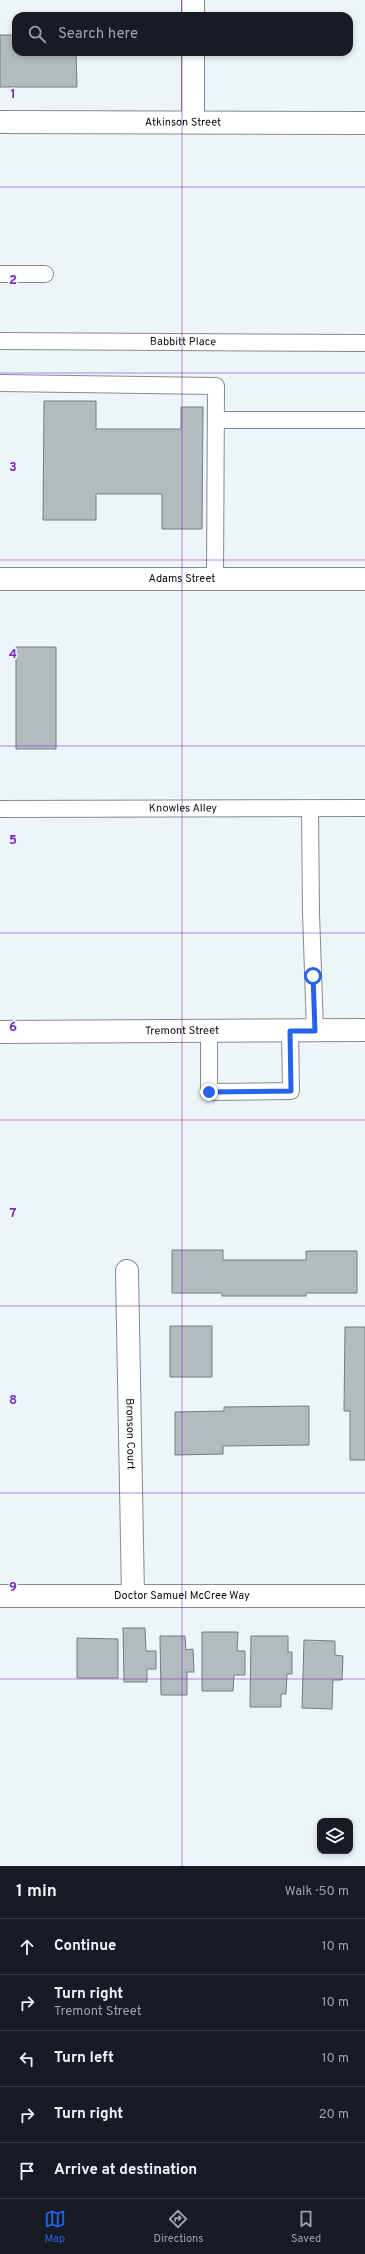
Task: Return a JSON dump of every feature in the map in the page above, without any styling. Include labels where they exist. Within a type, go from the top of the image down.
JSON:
[{"type":"street","points":[[193,0],[193,12]]},
{"type":"street","points":[[193,56],[193,122]]},
{"type":"street","name":"Atkinson Street","points":[[0,122],[365,123]]},
{"type":"street","name":"Adams Street","points":[[0,579],[365,579]]},
{"type":"street","name":"Tremont Street","points":[[0,1032],[365,1030]]},
{"type":"street","name":"Bronson Court","points":[[127,1271],[133,1596]]},
{"type":"street","name":"Doctor Samuel McCree Way","points":[[0,1596],[365,1596]]},
{"type":"lane","points":[[0,274],[45,274]]},
{"type":"lane","name":"Babbitt Place","points":[[0,341],[365,343]]},
{"type":"lane","points":[[0,383],[216,386],[215,579]]},
{"type":"lane","points":[[216,420],[365,420]]},
{"type":"lane","name":"Knowles Alley","points":[[0,809],[365,808]]},
{"type":"lane","points":[[310,809],[311,914],[315,1031]]},
{"type":"lane","points":[[209,1031],[209,1092],[291,1091],[290,1031]]},
{"type":"building","points":[[0,35],[12,35],[12,56],[76,56],[77,87],[0,87]]},
{"type":"building","points":[[44,401],[96,401],[96,429],[181,429],[181,407],[203,407],[202,529],[162,529],[162,494],[96,494],[96,520],[43,520]]},
{"type":"building","points":[[16,647],[56,647],[56,749],[16,749]]},
{"type":"building","points":[[172,1250],[223,1250],[223,1260],[306,1260],[306,1251],[357,1251],[357,1293],[306,1293],[306,1296],[222,1296],[222,1293],[172,1293]]},
{"type":"building","points":[[170,1326],[212,1326],[212,1377],[170,1377]]},
{"type":"building","points":[[345,1327],[365,1327],[365,1460],[350,1460],[350,1411],[344,1411]]},
{"type":"building","points":[[309,1406],[309,1445],[223,1446],[223,1454],[175,1455],[175,1412],[224,1411],[224,1407]]},
{"type":"building","points":[[123,1628],[145,1628],[146,1651],[156,1651],[156,1669],[147,1669],[147,1682],[124,1682]]},
{"type":"building","points":[[202,1632],[238,1632],[237,1651],[245,1651],[245,1675],[234,1675],[233,1691],[202,1691]]},
{"type":"building","points":[[160,1636],[185,1636],[186,1650],[193,1649],[194,1672],[187,1672],[187,1695],[161,1695]]},
{"type":"building","points":[[251,1636],[288,1636],[288,1652],[292,1652],[292,1674],[287,1674],[286,1694],[281,1694],[281,1707],[250,1707]]},
{"type":"building","points":[[77,1638],[118,1639],[118,1678],[77,1678]]},
{"type":"building","points":[[304,1640],[335,1641],[335,1655],[343,1656],[342,1680],[333,1680],[332,1709],[302,1708]]},
{"type":"route","points":[[209,1092],[291,1091],[290,1031],[315,1031],[313,976]]}]
